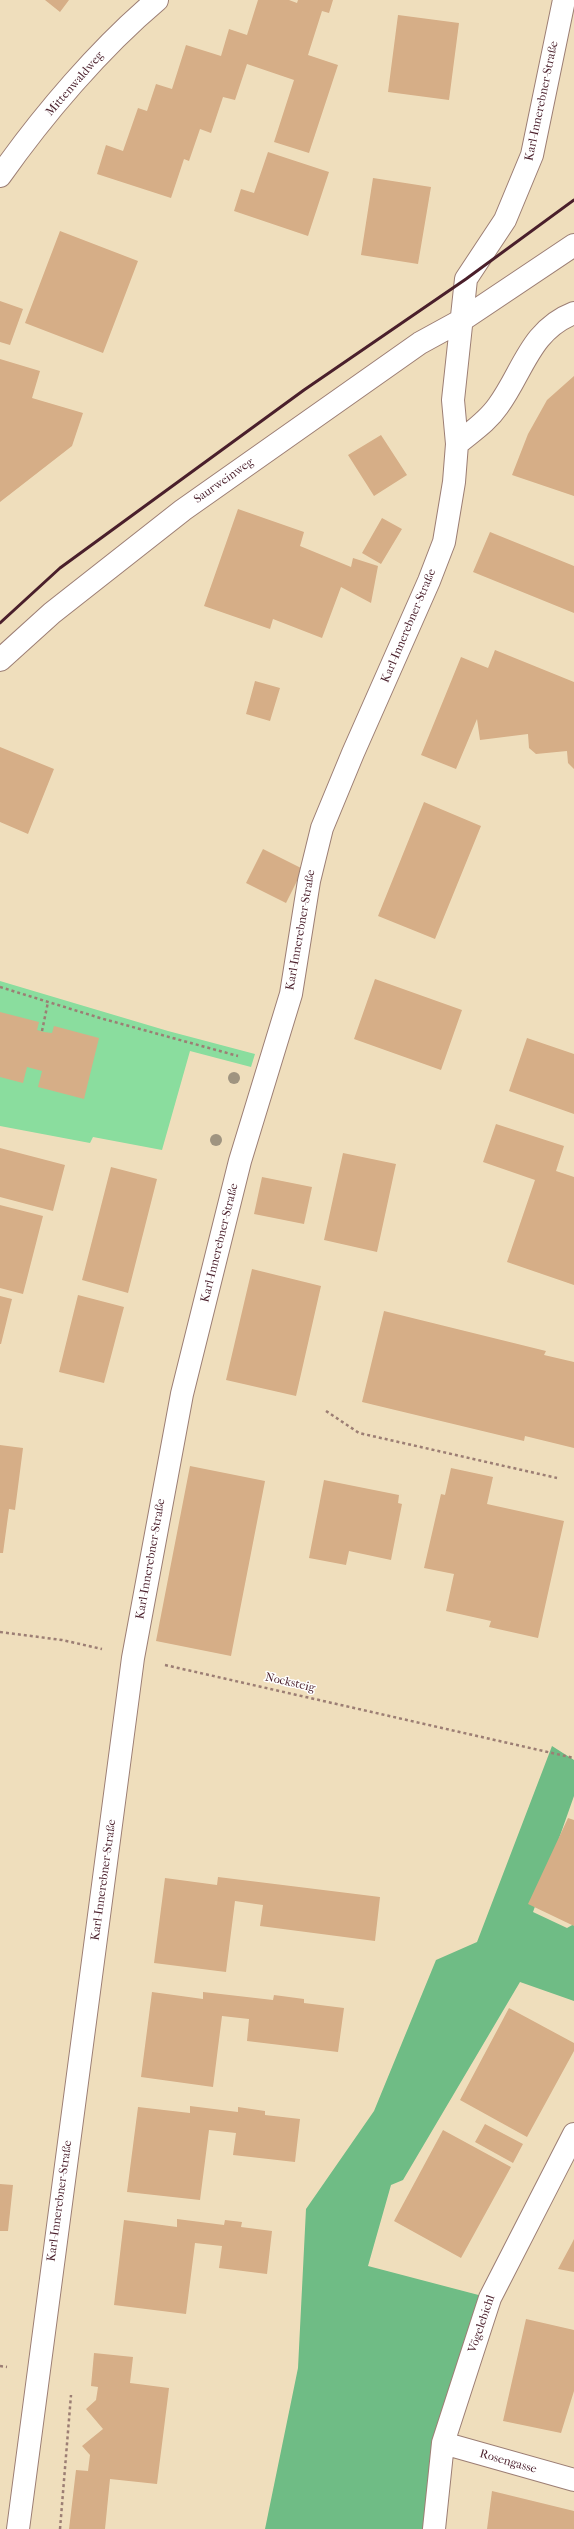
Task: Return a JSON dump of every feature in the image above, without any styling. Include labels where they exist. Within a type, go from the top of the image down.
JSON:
[{"type":"street","name":"Mittenwaldweg","points":[[0,176],[48,114],[112,41],[157,0]]},
{"type":"street","name":"Karl-Innerebner-Straße","points":[[18,2529],[133,1658],[182,1394],[240,1161],[268,1064],[291,994],[309,881],[322,828],[336,790],[419,606],[444,542],[451,511],[457,444],[453,400],[466,279],[505,220],[532,155],[564,0]]},
{"type":"street","name":"Saurweinweg","points":[[0,660],[58,609],[183,510],[383,368],[420,343],[462,320],[574,245]]},
{"type":"street","points":[[457,444],[483,423],[498,406],[546,329],[574,313]]},
{"type":"street","name":"Vögelebichl","points":[[434,2529],[443,2444],[490,2298],[574,2134]]},
{"type":"street","name":"Rosengasse","points":[[443,2444],[574,2480]]},
{"type":"path","points":[[0,987],[268,1064]]},
{"type":"path","points":[[42,1031],[48,1002]]},
{"type":"path","points":[[326,1411],[359,1432],[557,1478]]},
{"type":"path","name":"Nocksteig","points":[[0,1632],[62,1640],[133,1658],[574,1758]]},
{"type":"green space","points":[[0,981],[168,1031],[255,1054],[251,1067],[190,1051],[162,1150],[93,1137],[90,1143],[0,1126]]},
{"type":"green space","points":[[552,1746],[574,1760],[574,1796],[533,1912],[567,1928],[574,1924],[574,2001],[520,1982],[403,2180],[391,2185],[368,2266],[490,2298],[434,2529],[265,2529],[298,2368],[306,2209],[374,2111],[436,1960],[477,1942]]},
{"type":"building","points":[[45,0],[69,0],[60,12]]},
{"type":"building","points":[[258,0],[289,0],[297,3],[298,0],[333,0],[329,13],[322,11],[308,55],[338,65],[309,153],[274,142],[294,80],[247,64],[235,100],[223,97],[211,133],[200,129],[189,161],[184,159],[171,198],[97,174],[106,145],[123,151],[138,108],[147,111],[156,84],[172,89],[186,45],[221,56],[229,29],[247,35]]},
{"type":"building","points":[[398,15],[459,23],[449,100],[388,92]]},
{"type":"building","points":[[268,152],[329,172],[308,236],[234,211],[241,189],[254,193]]},
{"type":"building","points":[[373,178],[431,187],[418,264],[361,255]]},
{"type":"building","points":[[60,231],[138,261],[103,353],[25,323]]},
{"type":"building","points":[[0,301],[23,309],[10,345],[0,342]]},
{"type":"building","points":[[0,359],[40,371],[32,398],[83,413],[72,446],[0,502]]},
{"type":"building","points":[[574,376],[574,496],[512,475],[528,434],[547,400]]},
{"type":"building","points":[[381,435],[407,475],[374,496],[348,455]]},
{"type":"building","points":[[238,509],[304,532],[300,546],[351,567],[353,558],[378,566],[371,603],[341,587],[322,638],[273,619],[270,629],[204,606]]},
{"type":"building","points":[[382,518],[402,529],[381,564],[362,553]]},
{"type":"building","points":[[490,532],[574,566],[574,613],[473,572]]},
{"type":"building","points":[[495,650],[574,682],[574,769],[568,763],[567,751],[536,754],[529,748],[528,734],[480,740],[477,719],[456,769],[421,755],[461,657],[488,668]]},
{"type":"building","points":[[255,681],[280,688],[270,721],[246,714]]},
{"type":"building","points":[[0,747],[54,769],[28,834],[0,822]]},
{"type":"building","points":[[424,802],[481,826],[435,939],[378,916]]},
{"type":"building","points":[[263,849],[303,869],[286,903],[246,883]]},
{"type":"building","points":[[375,979],[462,1010],[441,1070],[354,1039]]},
{"type":"building","points":[[0,1012],[39,1022],[37,1030],[44,1032],[52,1033],[54,1026],[99,1038],[84,1099],[38,1087],[42,1071],[27,1067],[23,1083],[0,1077]]},
{"type":"building","points":[[527,1038],[574,1054],[574,1114],[509,1091]]},
{"type":"building","points":[[496,1124],[564,1146],[556,1171],[574,1177],[574,1285],[507,1262],[535,1180],[483,1162]]},
{"type":"building","points":[[0,1148],[65,1165],[53,1211],[0,1197]]},
{"type":"building","points":[[343,1153],[396,1164],[377,1252],[324,1240]]},
{"type":"building","points":[[111,1167],[157,1179],[128,1293],[82,1280]]},
{"type":"building","points":[[262,1177],[312,1187],[304,1224],[254,1214]]},
{"type":"building","points":[[0,1205],[43,1216],[23,1294],[0,1288]]},
{"type":"building","points":[[252,1269],[321,1286],[296,1396],[226,1380]]},
{"type":"building","points":[[78,1295],[124,1307],[104,1383],[59,1372]]},
{"type":"building","points":[[0,1296],[12,1299],[1,1344],[0,1344]]},
{"type":"building","points":[[384,1311],[546,1351],[544,1355],[574,1362],[574,1448],[525,1436],[524,1441],[362,1402]]},
{"type":"building","points":[[0,1445],[23,1448],[15,1510],[9,1509],[3,1553],[0,1553]]},
{"type":"building","points":[[190,1466],[265,1481],[231,1656],[156,1641]]},
{"type":"building","points":[[451,1468],[493,1477],[487,1504],[564,1521],[538,1638],[489,1627],[491,1621],[446,1611],[454,1574],[424,1568],[441,1494],[445,1495]]},
{"type":"building","points":[[324,1480],[399,1495],[398,1503],[402,1504],[391,1560],[349,1551],[346,1565],[309,1558]]},
{"type":"building","points":[[568,1818],[574,1820],[574,1926],[528,1904]]},
{"type":"building","points":[[218,1877],[380,1897],[375,1941],[260,1926],[263,1905],[235,1901],[226,1972],[154,1963],[165,1878],[217,1885]]},
{"type":"building","points":[[152,1992],[203,1999],[203,1992],[273,2000],[274,1995],[304,1999],[304,2003],[344,2008],[338,2052],[247,2041],[249,2019],[222,2016],[213,2087],[141,2077]]},
{"type":"building","points":[[509,2008],[574,2043],[574,2051],[527,2137],[460,2100]]},
{"type":"building","points":[[190,2106],[238,2112],[238,2107],[265,2111],[265,2115],[300,2119],[295,2162],[233,2155],[236,2133],[209,2130],[200,2200],[127,2192],[138,2107],[190,2113]]},
{"type":"building","points":[[485,2124],[523,2144],[513,2163],[475,2142]]},
{"type":"building","points":[[443,2130],[511,2167],[461,2258],[394,2221]]},
{"type":"building","points":[[0,2184],[13,2185],[8,2231],[0,2231]]},
{"type":"building","points":[[177,2219],[224,2225],[225,2220],[242,2222],[241,2227],[272,2231],[267,2274],[219,2268],[222,2246],[195,2243],[186,2314],[114,2305],[124,2220],[177,2227]]},
{"type":"building","points":[[574,2239],[574,2272],[558,2269],[571,2245]]},
{"type":"building","points":[[526,2319],[574,2330],[574,2391],[561,2433],[503,2421]]},
{"type":"building","points":[[94,2353],[133,2357],[130,2383],[169,2388],[157,2484],[110,2479],[105,2529],[69,2529],[76,2470],[88,2471],[90,2455],[82,2446],[103,2429],[86,2409],[96,2400],[98,2387],[91,2386]]},
{"type":"building","points":[[492,2491],[574,2511],[574,2529],[487,2529]]},
{"type":"railway","points":[[0,623],[60,568],[304,390],[466,279],[574,200]]}]
